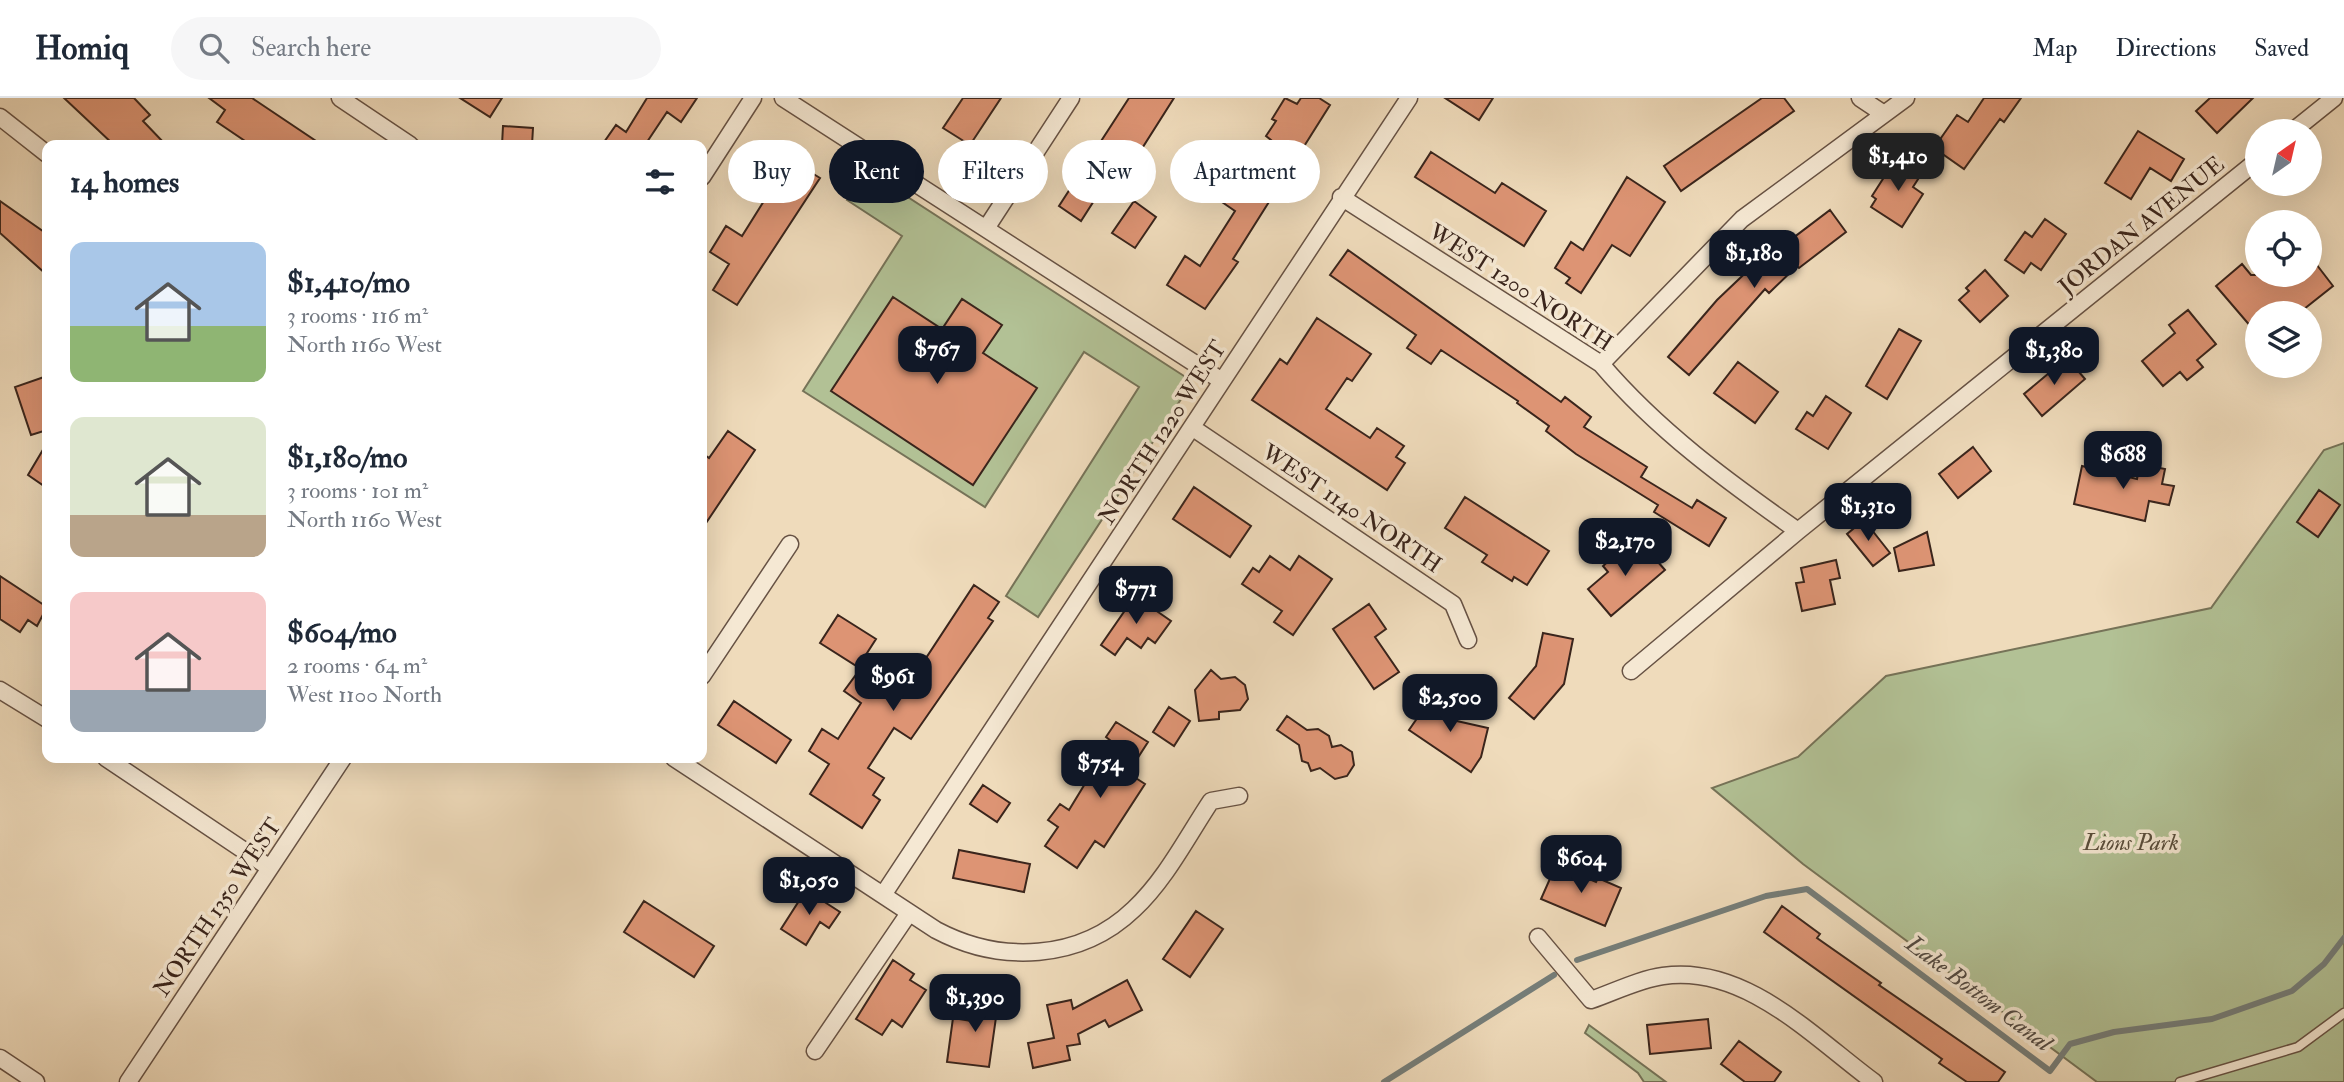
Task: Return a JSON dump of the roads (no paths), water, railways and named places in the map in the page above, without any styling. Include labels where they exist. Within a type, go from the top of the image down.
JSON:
[{"type":"street","points":[[340,98],[403,140]]},
{"type":"street","points":[[707,169],[753,98]]},
{"type":"street","points":[[783,98],[1222,381]]},
{"type":"street","points":[[987,228],[1071,98]]},
{"type":"street","name":"NORTH 1220 WEST","points":[[883,895],[1193,428],[1341,197],[1409,98]]},
{"type":"street","points":[[1860,98],[1884,114]]},
{"type":"street","points":[[1601,364],[1742,219],[1906,98]]},
{"type":"street","points":[[2307,119],[2334,98]]},
{"type":"street","points":[[0,117],[42,150]]},
{"type":"street","name":"JORDAN AVENUE","points":[[1631,671],[1798,531],[2245,170]]},
{"type":"street","name":"WEST 1200 NORTH","points":[[1341,197],[1601,364],[1629,397],[1702,462],[1798,531]]},
{"type":"street","name":"WEST 1140 NORTH","points":[[1193,428],[1453,604],[1468,640]]},
{"type":"street","points":[[707,668],[790,544]]},
{"type":"street","points":[[0,690],[42,715]]},
{"type":"street","points":[[113,763],[270,868]]},
{"type":"street","name":"NORTH 1350 WEST","points":[[128,1082],[340,763]]},
{"type":"street","points":[[682,763],[948,936],[979,948],[1020,954],[1075,945],[1116,924],[1153,889],[1211,801],[1239,796]]},
{"type":"street","points":[[815,1051],[909,913]]},
{"type":"street","points":[[1538,937],[1591,1000],[1662,976],[1706,975],[1757,995],[1874,1082]]},
{"type":"street","points":[[0,1058],[36,1082]]},
{"type":"lane","points":[[2179,1082],[2298,1047],[2344,1013]]},
{"type":"waterway","name":"Lake Bottom Canal","points":[[1577,960],[1766,896],[1807,889],[2050,1071],[2070,1044],[2114,1032],[2212,1019],[2292,991],[2324,964],[2344,938]]},
{"type":"waterway","name":"Lake Bottom Canal","points":[[1384,1082],[1554,975]]},
{"type":"park label","name":"Lions Park","points":[[2131,842]]}]
